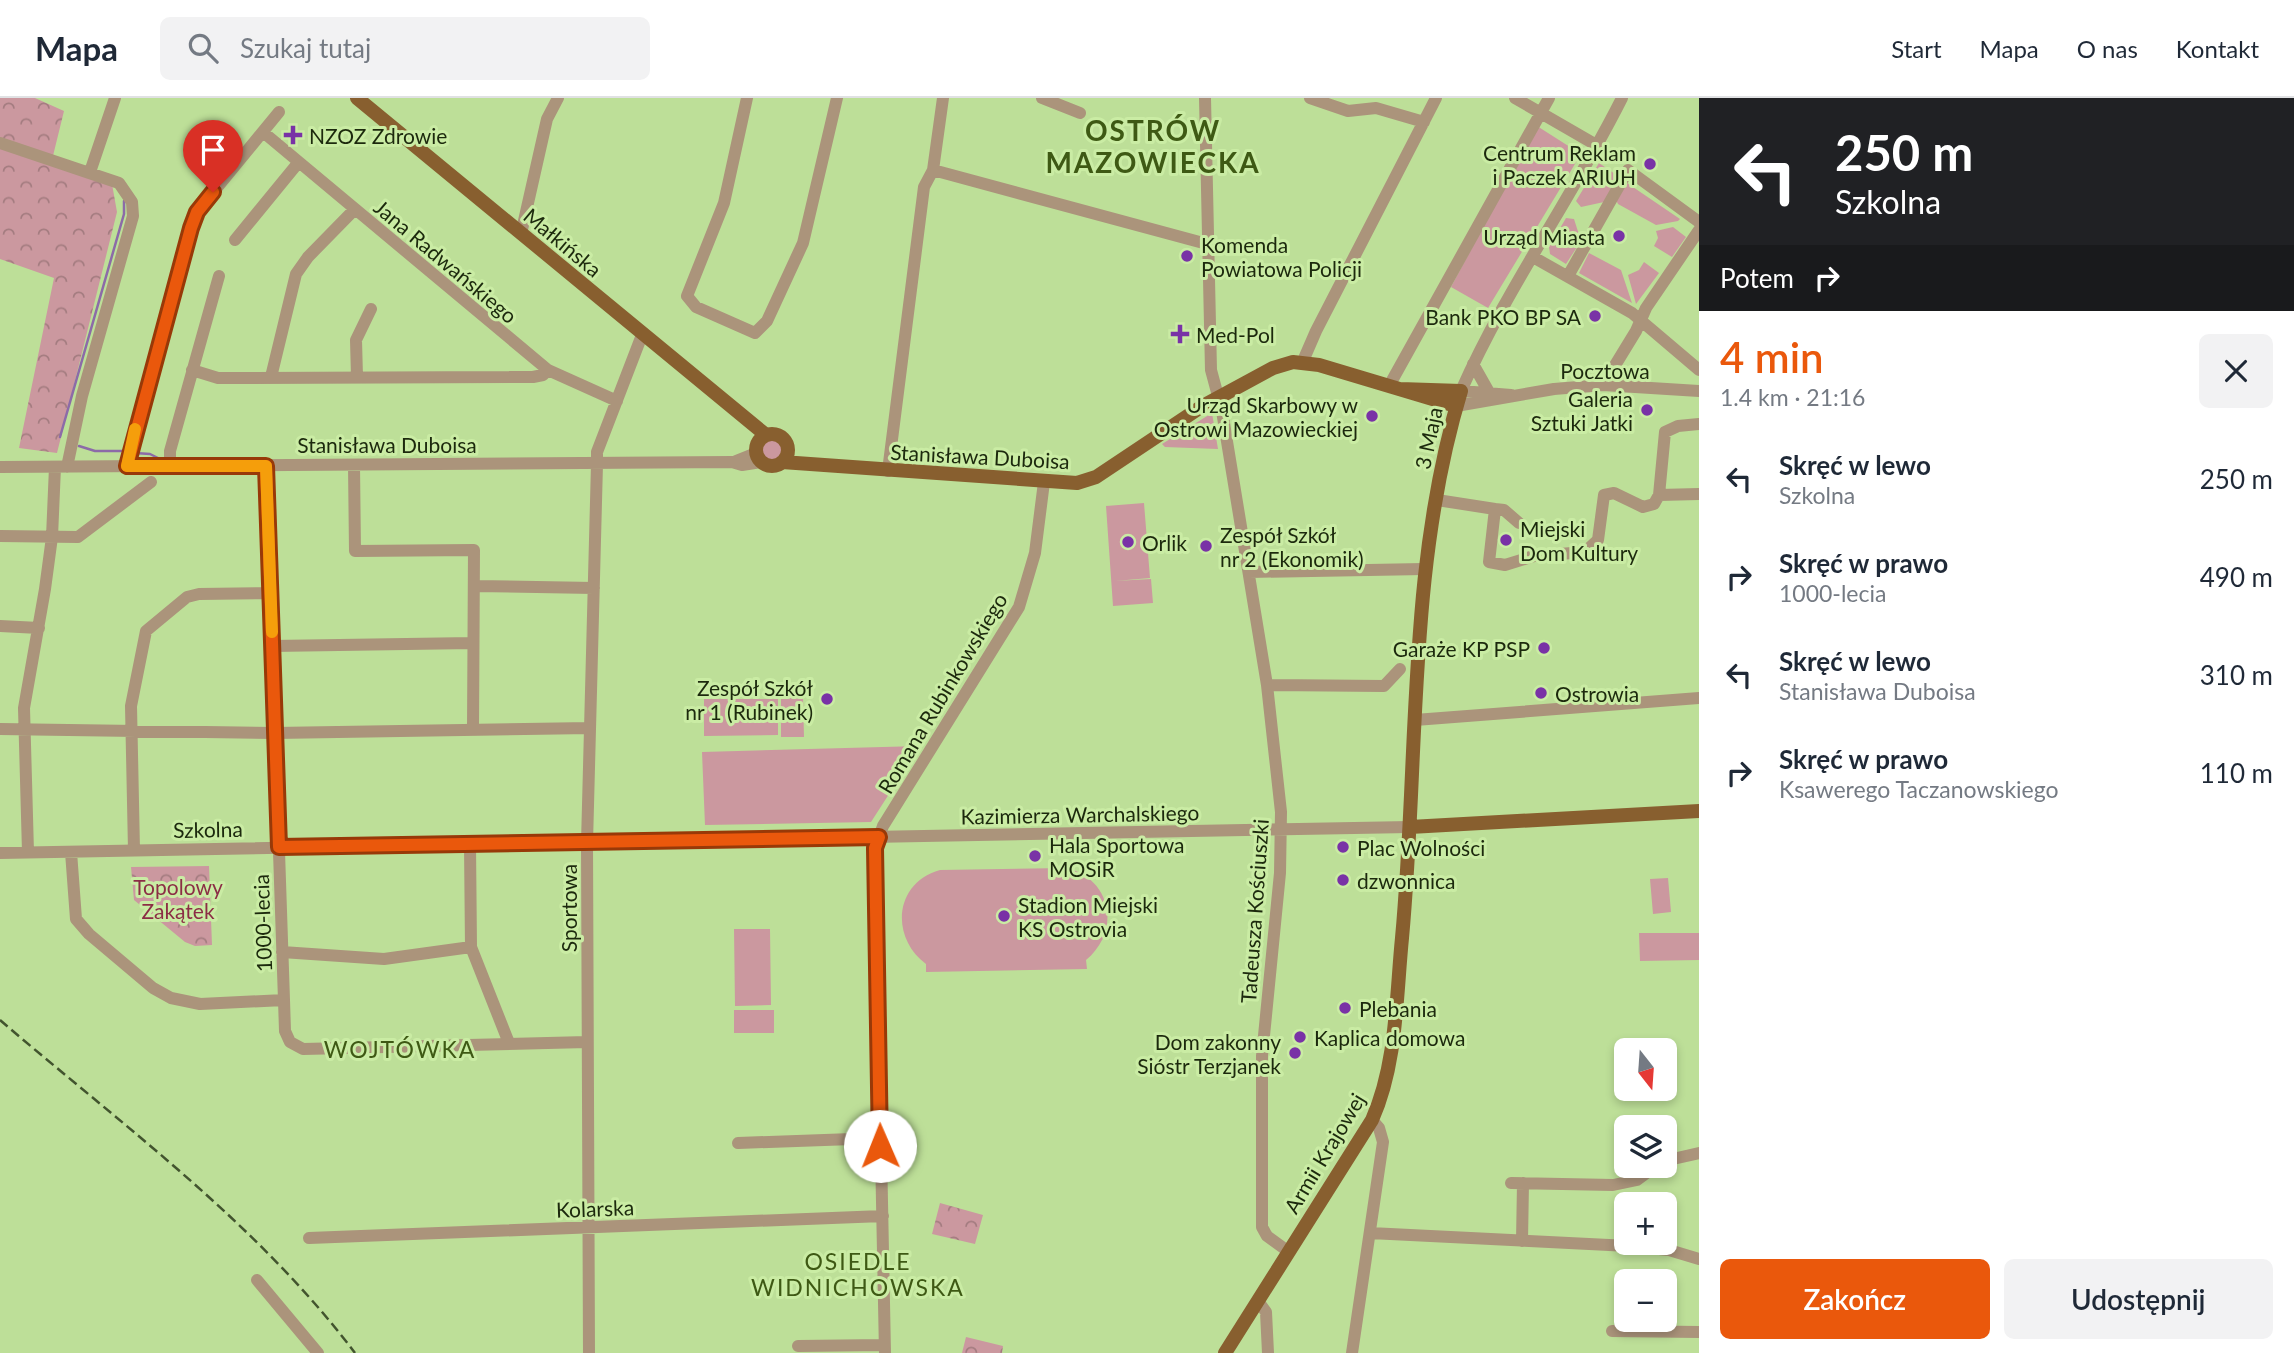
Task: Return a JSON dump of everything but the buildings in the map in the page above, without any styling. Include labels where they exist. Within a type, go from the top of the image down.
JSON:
[{"type":"main road","name":"Małkińska","points":[[357,98],[743,417],[760,448],[773,434],[784,440],[785,457]]},
{"type":"main road","points":[[1303,361],[1395,387],[1458,398]]},
{"type":"main road","name":"Stanisława Duboisa","points":[[785,457],[814,466],[1077,483],[1096,477],[1218,397],[1273,368],[1303,361]]},
{"type":"main road","name":"3 Maja","points":[[1410,827],[1424,569],[1458,398]]},
{"type":"main road","points":[[760,448],[771,466],[785,457]]},
{"type":"main road","points":[[1410,827],[1699,811]]},
{"type":"main road","name":"Armii Krajowej","points":[[1225,1353],[1373,1120],[1383,1092],[1391,1051],[1410,827]]},
{"type":"street","points":[[90,172],[115,98]]},
{"type":"street","points":[[521,234],[547,119],[558,98]]},
{"type":"street","points":[[747,98],[727,194],[687,296],[696,307],[749,333],[761,330],[803,243],[837,98]]},
{"type":"street","points":[[888,471],[924,187],[933,170],[943,98]]},
{"type":"street","points":[[1042,98],[1080,113]]},
{"type":"street","name":"Tadeusza Kościuszki","points":[[1205,98],[1211,370],[1268,685],[1277,755],[1282,829],[1262,1056],[1262,1227],[1267,1236],[1289,1252]]},
{"type":"street","points":[[1310,98],[1348,111],[1376,108],[1413,116],[1424,122]]},
{"type":"street","points":[[1303,361],[1436,98]]},
{"type":"street","points":[[1515,98],[1598,145]]},
{"type":"street","points":[[1395,387],[1549,98]]},
{"type":"street","name":"3 Maja","points":[[1458,398],[1473,364],[1622,98]]},
{"type":"street","points":[[127,466],[197,212],[279,113]]},
{"type":"street","name":"Jana Radwańskiego","points":[[262,132],[548,370],[617,401]]},
{"type":"street","points":[[0,143],[119,183],[130,196],[133,216],[61,467],[27,687],[24,729],[28,852]]},
{"type":"street","points":[[235,240],[298,163]]},
{"type":"street","points":[[933,170],[1207,244]]},
{"type":"street","points":[[1568,276],[1628,170],[1699,222]]},
{"type":"street","points":[[271,377],[296,274],[308,257],[354,210]]},
{"type":"street","points":[[1603,385],[1641,319],[1698,236]]},
{"type":"street","points":[[1533,257],[1641,319],[1699,370]]},
{"type":"street","points":[[170,467],[170,451],[219,275]]},
{"type":"street","points":[[357,377],[356,340],[371,309]]},
{"type":"street","name":"Sportowa","points":[[589,1353],[587,843],[597,452],[642,335]]},
{"type":"street","points":[[1473,364],[1490,394]]},
{"type":"street","points":[[192,370],[218,378],[533,377],[543,375],[548,370]]},
{"type":"street","name":"Pocztowa","points":[[1458,398],[1476,404],[1511,396],[1603,385],[1699,391]]},
{"type":"street","name":"Pocztowa","points":[[1458,398],[1490,394],[1511,396]]},
{"type":"street","points":[[1495,509],[1489,562],[1505,565],[1531,556],[1591,550],[1598,540],[1601,500],[1609,492],[1643,507],[1654,504],[1659,495],[1665,432],[1678,426],[1699,424]]},
{"type":"street","name":"Stanisława Duboisa","points":[[0,467],[732,462],[760,448]]},
{"type":"street","name":"1000-lecia","points":[[266,466],[285,1031],[290,1042],[303,1049],[509,1044]]},
{"type":"street","points":[[354,466],[355,551],[474,550],[473,729]]},
{"type":"street","points":[[0,536],[78,537],[151,482]]},
{"type":"street","name":"Romana Rubinkowskiego","points":[[879,837],[1019,607],[1035,554],[1044,482]]},
{"type":"street","points":[[1659,495],[1699,494]]},
{"type":"street","points":[[1437,500],[1504,510],[1519,523]]},
{"type":"street","points":[[1249,572],[1424,569]]},
{"type":"street","points":[[475,586],[594,588]]},
{"type":"street","points":[[134,850],[131,706],[146,631],[187,597],[199,594],[270,593]]},
{"type":"street","points":[[0,626],[38,628]]},
{"type":"street","points":[[272,646],[473,643]]},
{"type":"street","points":[[1268,685],[1384,686],[1400,669]]},
{"type":"street","points":[[1415,720],[1699,698]]},
{"type":"street","points":[[0,729],[275,733],[590,728]]},
{"type":"street","name":"Kazimierza Warchalskiego","points":[[879,837],[1410,827]]},
{"type":"street","points":[[798,1346],[885,1349],[875,848],[879,837]]},
{"type":"street","name":"Szkolna","points":[[0,853],[879,837]]},
{"type":"street","points":[[470,845],[471,947],[509,1044],[587,1042]]},
{"type":"street","points":[[71,852],[76,919],[89,934],[152,988],[171,998],[200,1004],[284,1000]]},
{"type":"street","points":[[282,952],[384,959],[471,947]]},
{"type":"street","points":[[1352,1353],[1383,1142],[1380,1128],[1373,1120]]},
{"type":"street","points":[[738,1143],[880,1138]]},
{"type":"street","points":[[1677,1158],[1699,1153]]},
{"type":"street","points":[[1522,1241],[1517,1183],[1626,1184],[1636,1178]]},
{"type":"street","name":"Kolarska","points":[[309,1238],[883,1216]]},
{"type":"street","points":[[1370,1233],[1669,1250],[1699,1259]]},
{"type":"street","points":[[257,1280],[318,1353]]},
{"type":"street","points":[[1258,1301],[1266,1312],[1268,1353]]},
{"type":"street","points":[[1612,1331],[1699,1332]]},
{"type":"green space","points":[[0,98],[35,98],[64,111],[51,164],[112,184],[117,212],[57,453],[19,448],[54,278],[0,259]]},
{"type":"green space","points":[[1537,126],[1581,154],[1488,308],[1451,287]]},
{"type":"green space","points":[[1599,163],[1618,176],[1604,202],[1581,207],[1576,201]]},
{"type":"green space","points":[[1627,183],[1680,219],[1656,225],[1618,204],[1616,200]]},
{"type":"green space","points":[[1566,218],[1574,219],[1581,241],[1566,264],[1550,254],[1549,247]]},
{"type":"green space","points":[[1673,227],[1686,237],[1672,257],[1654,246],[1658,238],[1656,231]]},
{"type":"green space","points":[[1589,253],[1621,270],[1632,303],[1579,273]]},
{"type":"green space","points":[[1644,262],[1659,273],[1636,304],[1628,275],[1639,270]]},
{"type":"green space","points":[[1212,413],[1218,449],[1165,447],[1162,444]]},
{"type":"green space","points":[[768,440],[776,440],[782,450],[776,460],[768,460],[762,454],[762,446]]},
{"type":"green space","name":"Orlik","points":[[1144,503],[1150,578],[1115,581],[1151,579],[1153,603],[1113,606],[1106,506]]},
{"type":"green space","points":[[781,697],[803,697],[804,737],[781,737]]},
{"type":"green space","points":[[704,699],[778,699],[778,735],[704,736]]},
{"type":"green space","points":[[920,746],[871,822],[705,825],[702,752]]},
{"type":"green space","name":"Topolowy Zakątek","points":[[209,866],[212,945],[195,946],[185,942],[134,900],[131,867]]},
{"type":"green space","name":"Stadion Miejski KS Ostrovia","points":[[1066,868],[1093,882],[1102,894],[1106,906],[1104,934],[1097,948],[1086,960],[1087,969],[926,972],[926,964],[914,953],[907,940],[902,926],[906,898],[913,886],[940,870]]},
{"type":"green space","points":[[1668,878],[1671,912],[1653,914],[1650,879]]},
{"type":"green space","points":[[734,929],[770,929],[771,1005],[735,1006]]},
{"type":"green space","points":[[1639,933],[1699,933],[1699,960],[1640,961]]},
{"type":"green space","points":[[734,1010],[774,1010],[774,1033],[734,1033]]},
{"type":"green space","points":[[940,1203],[983,1215],[975,1244],[932,1234]]},
{"type":"green space","points":[[966,1337],[1003,1346],[1002,1353],[962,1353]]},
{"type":"waterway","points":[[60,437],[124,214],[124,201]]},
{"type":"waterway","points":[[79,446],[95,451],[124,451]]},
{"type":"waterway","points":[[135,453],[150,454],[158,458]]},
{"type":"railway","points":[[0,1020],[232,1218],[317,1306],[355,1353]]},
{"type":"slow traffic","points":[[135,429],[127,466],[266,466],[272,632]]},
{"type":"place","name":"NZOZ Zdrowie","points":[[293,135]]},
{"type":"place","name":"Centrum Reklam i Paczek ARIUH","points":[[1650,164]]},
{"type":"place","name":"Urząd Miasta","points":[[1619,236]]},
{"type":"place","name":"Komenda Powiatowa Policji","points":[[1187,256]]},
{"type":"place","name":"Bank PKO BP SA","points":[[1595,316]]},
{"type":"place","name":"Med-Pol","points":[[1180,334]]},
{"type":"place","name":"Galeria Sztuki Jatki","points":[[1647,410]]},
{"type":"place","name":"Urząd Skarbowy w Ostrowi Mazowieckiej","points":[[1372,416]]},
{"type":"place","name":"Miejski Dom Kultury","points":[[1506,540]]},
{"type":"place","name":"Orlik","points":[[1128,542]]},
{"type":"place","name":"Zespół Szkół nr 2 (Ekonomik)","points":[[1206,546]]},
{"type":"place","name":"Garaże KP PSP","points":[[1544,648]]},
{"type":"place","name":"Ostrowia","points":[[1541,693]]},
{"type":"place","name":"Zespół Szkół nr 1 (Rubinek)","points":[[827,699]]},
{"type":"place","name":"Plac Wolności","points":[[1343,847]]},
{"type":"place","name":"Hala Sportowa MOSiR","points":[[1035,856]]},
{"type":"place","name":"dzwonnica","points":[[1343,880]]},
{"type":"place","name":"Stadion Miejski KS Ostrovia","points":[[1004,916]]},
{"type":"place","name":"Plebania","points":[[1345,1008]]},
{"type":"place","name":"Kaplica domowa","points":[[1300,1037]]},
{"type":"place","name":"Dom zakonny Sióstr Terzjanek","points":[[1295,1053]]},
{"type":"district","name":"OSTRÓW MAZOWIECKA","points":[[1153,146]]},
{"type":"district","name":"WOJTÓWKA","points":[[400,1049]]},
{"type":"district","name":"OSIEDLE WIDNICHOWSKA","points":[[858,1274]]},
{"type":"route","points":[[213,192],[197,212],[191,228],[127,466],[266,466],[279,847],[879,837],[875,848],[880,1146]]}]
